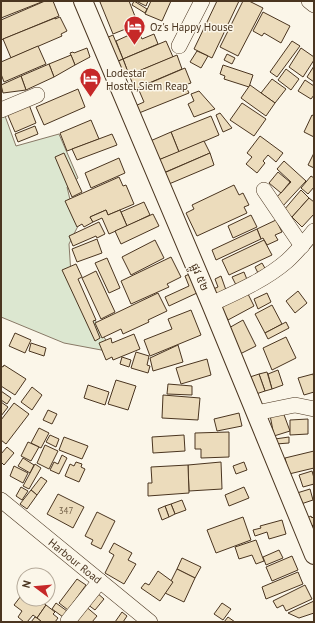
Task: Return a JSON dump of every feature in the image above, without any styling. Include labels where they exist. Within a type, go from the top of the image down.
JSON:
[{"type":"main road","name":"ផ្លូវ ៥២","points":[[83,1],[211,304],[314,555]]},
{"type":"street","points":[[179,46],[202,1]]},
{"type":"street","points":[[309,1],[314,5]]},
{"type":"street","points":[[1,110],[37,95]]},
{"type":"street","points":[[264,190],[302,246]]},
{"type":"street","points":[[211,304],[247,287],[272,272],[286,262],[314,231]]},
{"type":"street","points":[[256,413],[295,405],[314,409]]},
{"type":"street","name":"Harbour Road","points":[[1,500],[100,581],[132,616],[150,622]]},
{"type":"street","points":[[68,621],[100,581]]},
{"type":"green space","points":[[1,105],[16,146],[59,134],[78,178],[67,187],[73,212],[81,220],[69,244],[71,274],[112,352],[64,343],[1,317]]},
{"type":"building","points":[[1,1],[44,1],[1,18]]},
{"type":"building","points":[[45,1],[53,1],[59,16],[1,40],[1,20]]},
{"type":"building","points":[[129,1],[138,24],[113,34],[100,2]]},
{"type":"building","points":[[134,1],[147,9],[145,13],[132,5]]},
{"type":"building","points":[[136,1],[148,1],[146,6]]},
{"type":"building","points":[[151,1],[171,1],[162,21],[145,14]]},
{"type":"building","points":[[217,1],[239,1],[212,58],[194,49]]},
{"type":"building","points":[[243,1],[249,1],[263,8],[238,56],[220,47]]},
{"type":"building","points":[[263,12],[290,26],[281,43],[264,33],[262,36],[253,31]]},
{"type":"building","points":[[60,17],[67,31],[61,34],[62,36],[11,58],[3,39]]},
{"type":"building","name":"Oz's Happy House","points":[[138,31],[142,39],[154,34],[158,44],[123,59],[116,41]]},
{"type":"building","points":[[113,35],[123,59],[114,63],[104,39]]},
{"type":"building","points":[[166,41],[173,57],[129,75],[123,59]]},
{"type":"building","points":[[292,41],[300,46],[277,77],[270,72]]},
{"type":"building","points":[[38,46],[46,64],[4,82],[1,74],[1,62]]},
{"type":"building","points":[[87,48],[90,57],[75,65],[70,53]]},
{"type":"building","points":[[301,48],[314,57],[314,60],[303,77],[289,67]]},
{"type":"building","points":[[197,51],[208,56],[201,68],[190,62]]},
{"type":"building","points":[[227,54],[235,58],[232,64],[224,60]]},
{"type":"building","points":[[71,55],[75,65],[54,77],[49,64]]},
{"type":"building","points":[[177,55],[182,69],[135,89],[129,75]]},
{"type":"building","points":[[123,59],[129,75],[120,79],[114,63]]},
{"type":"building","points":[[49,64],[54,77],[26,90],[21,76]]},
{"type":"building","points":[[223,65],[253,75],[249,87],[224,79],[225,76],[220,74]]},
{"type":"building","points":[[314,66],[314,82],[307,77]]},
{"type":"building","points":[[185,68],[191,83],[185,85],[189,93],[139,113],[135,106],[144,102],[138,88]]},
{"type":"building","points":[[286,69],[299,79],[291,90],[278,80]]},
{"type":"building","points":[[21,76],[26,90],[3,93],[1,85]]},
{"type":"building","points":[[272,79],[286,89],[275,103],[261,93]]},
{"type":"building","points":[[305,80],[314,86],[314,95],[311,99],[298,91]]},
{"type":"building","points":[[250,85],[275,103],[266,116],[241,98]]},
{"type":"building","points":[[78,89],[85,107],[44,125],[36,107]]},
{"type":"building","points":[[199,91],[215,109],[194,117],[188,104],[194,101],[191,94]]},
{"type":"building","points":[[28,102],[36,123],[15,132],[6,111]]},
{"type":"building","points":[[242,103],[266,119],[254,136],[230,120]]},
{"type":"building","points":[[220,113],[232,128],[223,132],[216,115]]},
{"type":"building","points":[[312,115],[314,116],[314,137],[304,132]]},
{"type":"building","points":[[211,116],[219,135],[179,152],[171,132]]},
{"type":"building","points":[[91,120],[99,139],[67,151],[60,133]]},
{"type":"building","points":[[35,126],[38,134],[18,142],[15,134]]},
{"type":"building","points":[[171,132],[179,152],[156,161],[148,142]]},
{"type":"building","points":[[112,134],[117,145],[77,160],[72,149]]},
{"type":"building","points":[[260,136],[283,153],[276,162],[268,155],[263,161],[265,163],[257,173],[246,164],[252,157],[247,153]]},
{"type":"building","points":[[204,141],[210,153],[161,174],[156,161]]},
{"type":"building","points":[[64,153],[82,192],[72,197],[55,157]]},
{"type":"building","points":[[210,153],[214,165],[169,184],[164,173]]},
{"type":"building","points":[[314,153],[314,168],[308,165]]},
{"type":"building","points":[[119,158],[125,173],[91,188],[85,173]]},
{"type":"building","points":[[284,161],[306,181],[282,207],[274,200],[291,182],[277,169]]},
{"type":"building","points":[[278,172],[290,182],[281,193],[269,183]]},
{"type":"building","points":[[311,176],[314,178],[314,187],[308,194],[301,188]]},
{"type":"building","points":[[119,177],[123,186],[126,185],[134,204],[108,215],[106,210],[90,217],[93,222],[84,227],[82,224],[77,227],[65,201]]},
{"type":"building","points":[[234,185],[239,195],[243,193],[249,205],[244,207],[247,213],[197,236],[186,213],[194,209],[192,205]]},
{"type":"building","points":[[301,190],[309,198],[292,217],[284,210]]},
{"type":"building","points":[[309,198],[314,202],[314,214],[302,227],[292,217]]},
{"type":"building","points":[[144,202],[150,215],[127,226],[121,212]]},
{"type":"building","points":[[106,210],[108,215],[120,210],[127,226],[109,234],[102,218],[93,222],[90,217]]},
{"type":"building","points":[[153,214],[159,226],[121,244],[115,231]]},
{"type":"building","points":[[251,215],[257,227],[233,238],[228,226]]},
{"type":"building","points":[[276,220],[282,232],[275,235],[278,240],[267,245],[263,238],[261,239],[257,229]]},
{"type":"building","points":[[99,222],[105,234],[97,238],[96,236],[73,246],[69,236]]},
{"type":"building","points":[[257,229],[261,239],[216,260],[212,250]]},
{"type":"building","points":[[97,239],[102,253],[77,262],[72,249]]},
{"type":"building","points":[[155,240],[164,258],[131,275],[122,257]]},
{"type":"building","points":[[264,240],[272,255],[229,275],[222,260]]},
{"type":"building","points":[[171,257],[181,277],[167,284],[169,287],[131,304],[121,281]]},
{"type":"building","points":[[107,258],[120,288],[109,293],[95,263]]},
{"type":"building","points":[[262,263],[266,270],[258,273],[255,267]]},
{"type":"building","points":[[76,264],[82,277],[78,279],[96,320],[93,321],[100,338],[95,341],[62,270]]},
{"type":"building","points":[[96,271],[115,312],[101,319],[82,278]]},
{"type":"building","points":[[244,272],[248,282],[237,287],[232,277]]},
{"type":"building","points":[[192,273],[197,293],[169,306],[165,297],[189,286],[185,276]]},
{"type":"building","points":[[221,276],[227,293],[215,298],[211,290],[218,287],[215,279]]},
{"type":"building","points":[[246,290],[254,306],[228,320],[220,305]]},
{"type":"building","points":[[298,291],[307,303],[295,313],[286,301]]},
{"type":"building","points":[[158,293],[167,311],[148,320],[149,322],[123,334],[121,329],[102,338],[95,323]]},
{"type":"building","points":[[267,293],[271,302],[258,309],[254,299]]},
{"type":"building","points":[[272,305],[282,324],[265,333],[255,314]]},
{"type":"building","points":[[191,310],[201,335],[150,356],[144,340],[172,329],[168,319]]},
{"type":"building","points":[[243,320],[256,346],[240,354],[227,329]]},
{"type":"building","points":[[286,322],[289,328],[268,339],[265,333]]},
{"type":"building","points":[[15,333],[31,340],[25,353],[9,346]]},
{"type":"building","points":[[134,334],[140,349],[113,360],[112,357],[106,360],[99,343],[111,338],[112,343]]},
{"type":"building","points":[[286,337],[296,358],[272,370],[263,348]]},
{"type":"building","points":[[31,343],[46,348],[44,356],[29,351]]},
{"type":"building","points":[[178,345],[183,362],[153,371],[150,358]]},
{"type":"building","points":[[136,352],[149,356],[147,365],[150,366],[148,373],[131,368]]},
{"type":"building","points":[[122,357],[131,360],[129,367],[120,364]]},
{"type":"building","points":[[207,359],[211,375],[181,384],[176,368]]},
{"type":"building","points":[[4,365],[26,379],[15,395],[1,386],[1,366],[3,367]]},
{"type":"building","points":[[278,370],[283,385],[272,389],[268,374]]},
{"type":"building","points":[[267,372],[272,389],[265,391],[259,374]]},
{"type":"building","points":[[259,374],[265,391],[256,394],[250,377]]},
{"type":"building","points":[[313,374],[314,392],[304,395],[298,378]]},
{"type":"building","points":[[116,380],[136,386],[128,410],[108,404]]},
{"type":"building","points":[[168,384],[192,386],[192,395],[167,394]]},
{"type":"building","points":[[88,385],[109,392],[105,405],[84,398]]},
{"type":"building","points":[[32,387],[42,395],[32,410],[21,402]]},
{"type":"building","points":[[1,391],[11,398],[7,404],[1,400]]},
{"type":"building","points":[[163,395],[200,398],[198,420],[162,418]]},
{"type":"building","points":[[1,402],[8,407],[1,416]]},
{"type":"building","points":[[14,403],[29,414],[6,444],[1,440],[1,420]]},
{"type":"building","points":[[48,410],[57,414],[52,424],[43,420]]},
{"type":"building","points":[[283,412],[290,431],[274,436],[270,415]]},
{"type":"building","points":[[239,413],[242,426],[217,431],[214,419]]},
{"type":"building","points":[[308,419],[308,434],[290,435],[290,420]]},
{"type":"building","points":[[39,428],[49,433],[41,448],[31,443]]},
{"type":"building","points":[[229,432],[229,457],[201,458],[201,449],[195,449],[195,433]]},
{"type":"building","points":[[50,435],[59,439],[56,447],[46,442]]},
{"type":"building","points":[[184,435],[185,451],[153,453],[152,437]]},
{"type":"building","points":[[64,437],[88,446],[82,459],[59,450]]},
{"type":"building","points":[[289,437],[289,443],[276,444],[275,439]]},
{"type":"building","points":[[28,442],[39,447],[31,461],[21,456]]},
{"type":"building","points":[[45,445],[58,451],[49,469],[37,463]]},
{"type":"building","points":[[7,447],[14,453],[4,465],[1,462],[1,454]]},
{"type":"building","points":[[314,451],[314,468],[289,474],[285,458]]},
{"type":"building","points":[[62,455],[67,458],[59,474],[50,470],[54,462],[58,464]]},
{"type":"building","points":[[23,458],[34,465],[30,473],[18,466]]},
{"type":"building","points":[[76,462],[82,464],[81,467],[85,469],[79,482],[65,476],[70,464],[74,466]]},
{"type":"building","points":[[221,462],[222,489],[189,491],[188,465]]},
{"type":"building","points":[[244,462],[247,470],[236,474],[233,466]]},
{"type":"building","points":[[35,464],[41,468],[29,489],[23,486]]},
{"type":"building","points":[[188,465],[189,493],[148,496],[148,483],[152,483],[151,467]]},
{"type":"building","points":[[14,466],[28,473],[23,483],[10,476]]},
{"type":"building","points":[[312,471],[314,484],[303,487],[299,475]]},
{"type":"building","points":[[41,477],[47,481],[37,495],[31,490]]},
{"type":"building","points":[[21,487],[28,491],[22,500],[16,496]]},
{"type":"building","points":[[244,487],[249,498],[229,506],[225,495]]},
{"type":"building","points":[[310,489],[313,500],[301,504],[297,493]]},
{"type":"building","points":[[31,490],[37,495],[27,509],[20,504]]},
{"type":"building","points":[[58,494],[84,507],[73,528],[47,514]]},
{"type":"building","points":[[182,500],[186,510],[175,514],[171,504]]},
{"type":"building","points":[[171,504],[175,514],[169,517],[165,506]]},
{"type":"building","points":[[165,506],[169,517],[162,520],[158,509]]},
{"type":"building","points":[[97,512],[115,521],[101,549],[91,544],[93,540],[85,536]]},
{"type":"building","points":[[311,516],[312,518],[314,516],[314,525],[311,526],[307,518]]},
{"type":"building","points":[[243,517],[251,540],[216,553],[207,530]]},
{"type":"building","points":[[282,520],[286,534],[269,539],[267,532],[255,536],[253,530],[261,528],[260,526]]},
{"type":"building","points":[[256,540],[264,561],[256,564],[252,555],[239,559],[235,547]]},
{"type":"building","points":[[114,543],[132,553],[128,560],[136,564],[124,584],[105,573],[114,555],[109,552]]},
{"type":"building","points":[[279,550],[283,558],[266,565],[263,557]]},
{"type":"building","points":[[292,556],[298,570],[272,581],[266,567]]},
{"type":"building","points":[[182,558],[201,567],[195,578],[177,569]]},
{"type":"building","points":[[177,569],[195,578],[184,602],[165,593]]},
{"type":"building","points":[[158,571],[173,582],[160,601],[141,588],[145,583],[149,585]]},
{"type":"building","points":[[298,572],[303,584],[266,599],[262,587]]},
{"type":"building","points":[[77,579],[86,585],[68,610],[59,603]]},
{"type":"building","points":[[305,585],[312,599],[286,611],[283,605],[277,608],[273,601]]},
{"type":"building","points":[[96,592],[104,599],[95,610],[87,604]]},
{"type":"building","points":[[314,601],[314,613],[299,618],[288,613]]},
{"type":"building","points":[[56,603],[67,611],[63,617],[52,609],[56,607]]},
{"type":"building","points":[[222,603],[231,609],[223,620],[214,614]]},
{"type":"building","points":[[84,605],[97,616],[92,622],[70,622]]},
{"type":"building","points":[[17,607],[45,607],[37,618],[33,615],[27,622],[24,622],[18,617],[22,611]]},
{"type":"building","points":[[45,607],[49,607],[55,612],[53,614],[58,618],[55,622],[42,622],[37,618]]},
{"type":"building","points":[[122,612],[127,616],[123,622],[115,622]]},
{"type":"building","points":[[35,617],[37,618],[42,622],[31,622]]},
{"type":"building","points":[[228,617],[235,622],[224,622]]},
{"type":"place","name":"Oz's Happy House","points":[[135,46]]},
{"type":"place","name":"Lodestar Hostel,Siem Reap","points":[[91,98]]}]
